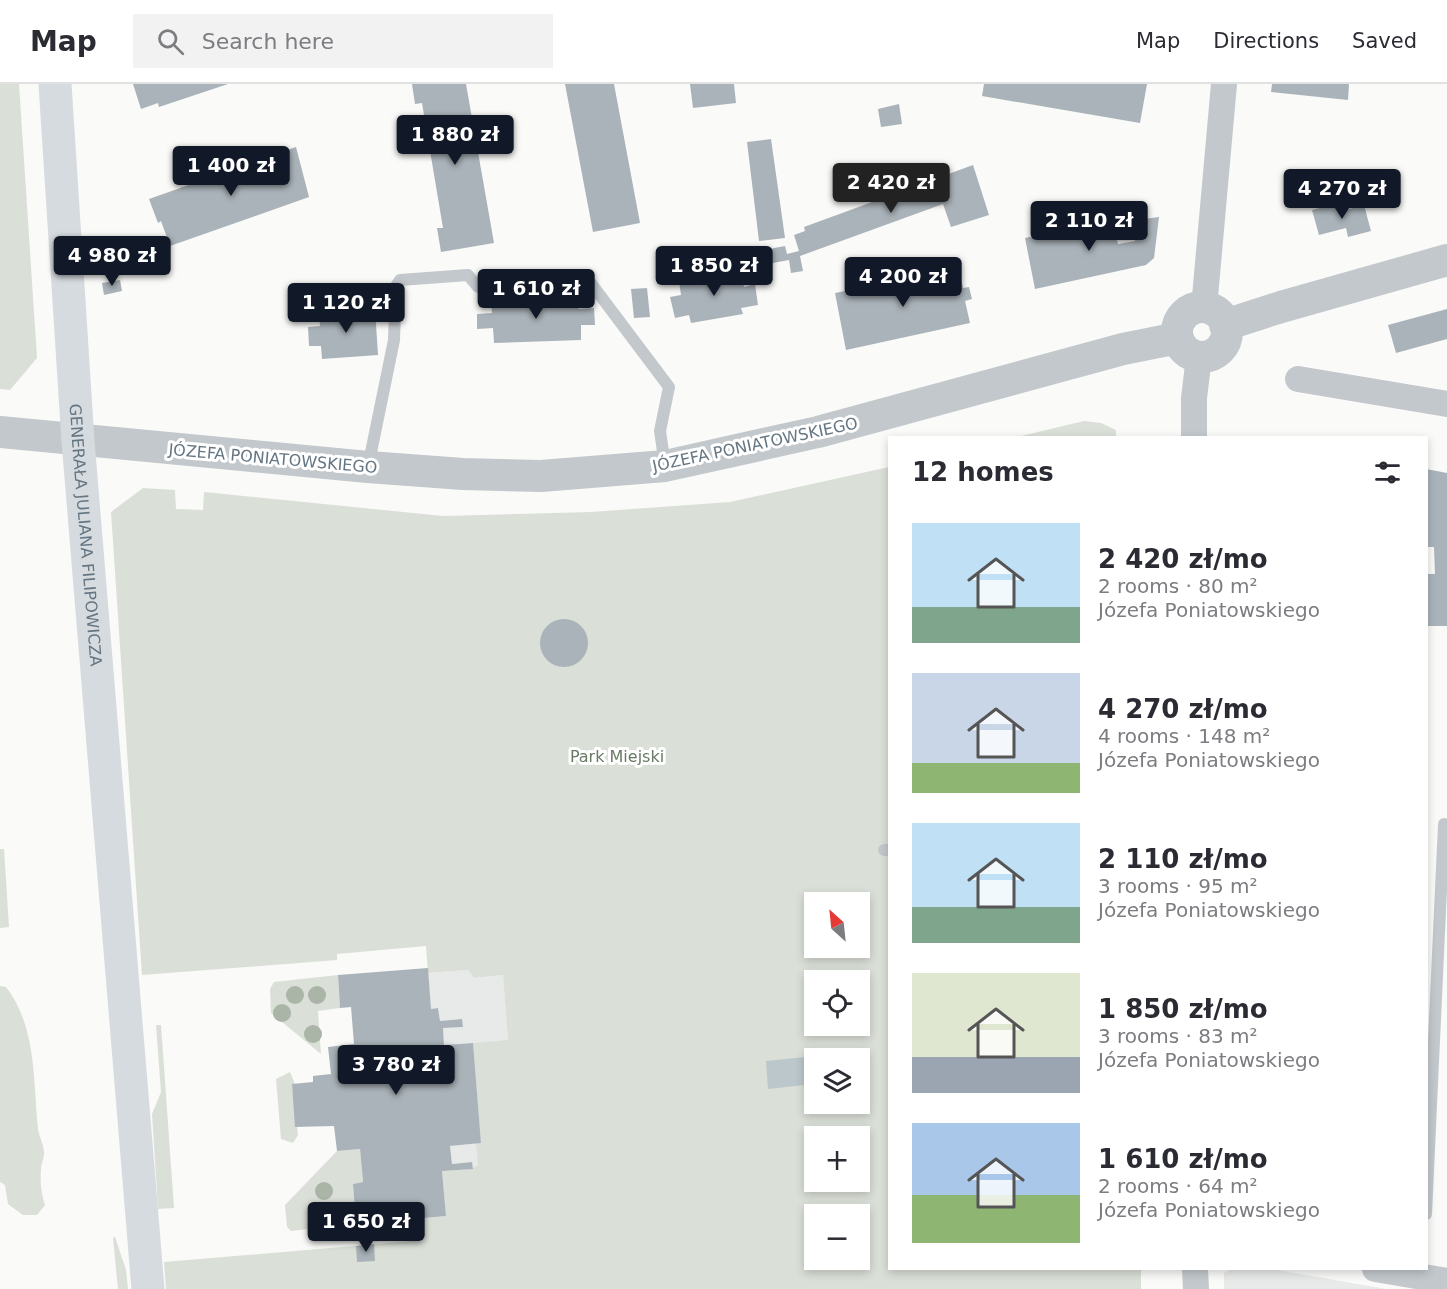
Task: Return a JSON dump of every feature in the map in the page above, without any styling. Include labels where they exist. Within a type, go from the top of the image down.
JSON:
[{"type":"main road","name":"GENERAŁA JULIANA FILIPOWICZA","points":[[55,84],[78,441],[148,1289]]},
{"type":"street","points":[[1188,348],[1214,353],[1220,348],[1226,333],[1215,316],[1224,84]]},
{"type":"street","points":[[1194,436],[1194,398],[1188,348],[1177,331],[1183,316],[1196,308],[1215,316],[1281,307],[1447,261]]},
{"type":"street","name":"JÓZEFA PONIATOWSKIEGO","points":[[0,432],[368,467],[463,474],[541,476],[665,466],[818,432],[1123,349],[1188,348]]},
{"type":"street","points":[[1298,379],[1447,404]]},
{"type":"street","points":[[1195,1270],[1196,1289]]},
{"type":"street","points":[[1383,1270],[1432,1276]]},
{"type":"lane","points":[[368,467],[394,340],[396,286],[400,280],[468,274],[478,286],[587,278],[669,387],[660,431],[665,466]]},
{"type":"lane","points":[[1428,1172],[1444,824]]},
{"type":"shaded area","points":[[468,970],[474,978],[503,975],[523,1232],[446,1216],[442,1171],[472,1169],[472,1162],[452,1164],[450,1146],[481,1143],[473,1043],[444,1045],[443,1028],[463,1027],[462,1019],[440,1021],[438,1008],[431,1009],[428,973]]},
{"type":"shaded area","points":[[804,1057],[804,1085],[768,1089],[766,1061]]},
{"type":"shaded area","points":[[1229,1270],[1278,1270],[1386,1289],[1224,1289],[1224,1273]]},
{"type":"green space","points":[[0,84],[19,84],[37,358],[10,390],[0,389]]},
{"type":"green space","points":[[1084,421],[1101,423],[1116,430],[1116,436],[1021,436]]},
{"type":"green space","name":"Park Miejski","points":[[888,467],[888,1270],[1141,1270],[1141,1289],[166,1289],[164,1262],[412,1241],[410,1219],[446,1216],[442,1171],[472,1169],[478,1165],[476,1143],[481,1143],[473,1043],[508,1040],[503,975],[474,978],[468,970],[428,973],[426,946],[337,954],[337,960],[142,975],[111,512],[143,488],[175,490],[176,509],[203,510],[204,492],[443,516],[591,512],[730,502]]},
{"type":"green space","points":[[0,849],[4,849],[9,927],[0,928]]},
{"type":"green space","points":[[338,975],[340,1008],[318,1011],[321,1054],[271,1013],[270,989],[274,982]]},
{"type":"green space","points":[[0,986],[6,987],[16,1003],[23,1019],[32,1055],[38,1129],[44,1153],[41,1178],[45,1205],[37,1215],[23,1215],[8,1204],[5,1185],[0,1182]]},
{"type":"green space","points":[[156,1025],[161,1025],[174,1208],[158,1209],[152,1114],[161,1092]]},
{"type":"green space","points":[[290,1072],[295,1084],[292,1084],[298,1135],[293,1143],[281,1139],[276,1079]]},
{"type":"green space","points":[[360,1149],[363,1182],[353,1184],[356,1224],[291,1231],[287,1227],[285,1205],[337,1151]]},
{"type":"green space","points":[[115,1237],[126,1270],[128,1289],[118,1289],[113,1238]]},
{"type":"building","points":[[133,84],[228,84],[159,107],[158,103],[141,109]]},
{"type":"building","points":[[412,84],[466,84],[494,243],[441,252],[437,228],[443,228],[422,103],[415,104]]},
{"type":"building","points":[[565,84],[614,84],[640,223],[593,232]]},
{"type":"building","points":[[690,84],[734,84],[736,103],[693,108]]},
{"type":"building","points":[[984,84],[1147,84],[1140,123],[982,96]]},
{"type":"building","points":[[1272,84],[1349,84],[1348,100],[1271,92]]},
{"type":"building","points":[[899,104],[902,124],[881,127],[878,109]]},
{"type":"building","points":[[771,139],[785,238],[759,241],[747,142]]},
{"type":"building","points":[[296,147],[309,197],[170,246],[161,221],[158,223],[149,199]]},
{"type":"building","points":[[973,165],[989,215],[951,227],[943,204],[800,256],[803,271],[791,273],[789,260],[767,264],[764,250],[785,246],[787,254],[799,251],[794,235],[805,231],[804,227]]},
{"type":"building","points":[[1339,203],[1342,211],[1364,205],[1371,231],[1348,237],[1346,228],[1319,235],[1312,210]]},
{"type":"building","points":[[1159,217],[1154,258],[1146,265],[1035,289],[1025,238],[1112,219],[1118,244],[1135,241],[1130,221]]},
{"type":"building","points":[[958,268],[963,288],[969,287],[972,299],[965,301],[970,323],[846,350],[835,293]]},
{"type":"building","points":[[741,271],[744,287],[755,284],[758,305],[741,308],[743,314],[691,323],[689,315],[675,318],[670,297],[681,295],[679,281]]},
{"type":"building","points":[[120,280],[122,291],[104,295],[102,283]]},
{"type":"building","points":[[647,288],[650,317],[634,318],[631,289]]},
{"type":"building","points":[[578,296],[579,309],[594,308],[595,325],[581,325],[581,340],[494,343],[493,328],[477,329],[477,314],[492,313],[491,300]]},
{"type":"building","points":[[375,309],[378,355],[322,359],[321,346],[309,346],[308,327],[320,326],[319,313]]},
{"type":"building","points":[[1447,309],[1447,339],[1396,353],[1388,325]]},
{"type":"building","points":[[1428,469],[1447,473],[1447,626],[1428,626],[1428,574],[1435,574],[1434,547],[1428,547]]},
{"type":"building","points":[[559,619],[569,619],[581,626],[588,638],[588,648],[581,660],[569,667],[559,667],[544,656],[540,648],[540,638],[551,623]]},
{"type":"building","points":[[428,968],[431,1009],[438,1008],[440,1021],[462,1019],[463,1027],[443,1028],[444,1045],[473,1043],[481,1143],[450,1146],[452,1164],[472,1162],[473,1169],[442,1171],[446,1216],[356,1224],[353,1184],[363,1182],[360,1149],[337,1151],[334,1126],[295,1127],[292,1084],[313,1082],[313,1076],[331,1074],[328,1047],[354,1044],[351,1007],[340,1008],[338,975]]},
{"type":"building","points":[[374,1244],[375,1261],[357,1262],[356,1246]]}]
